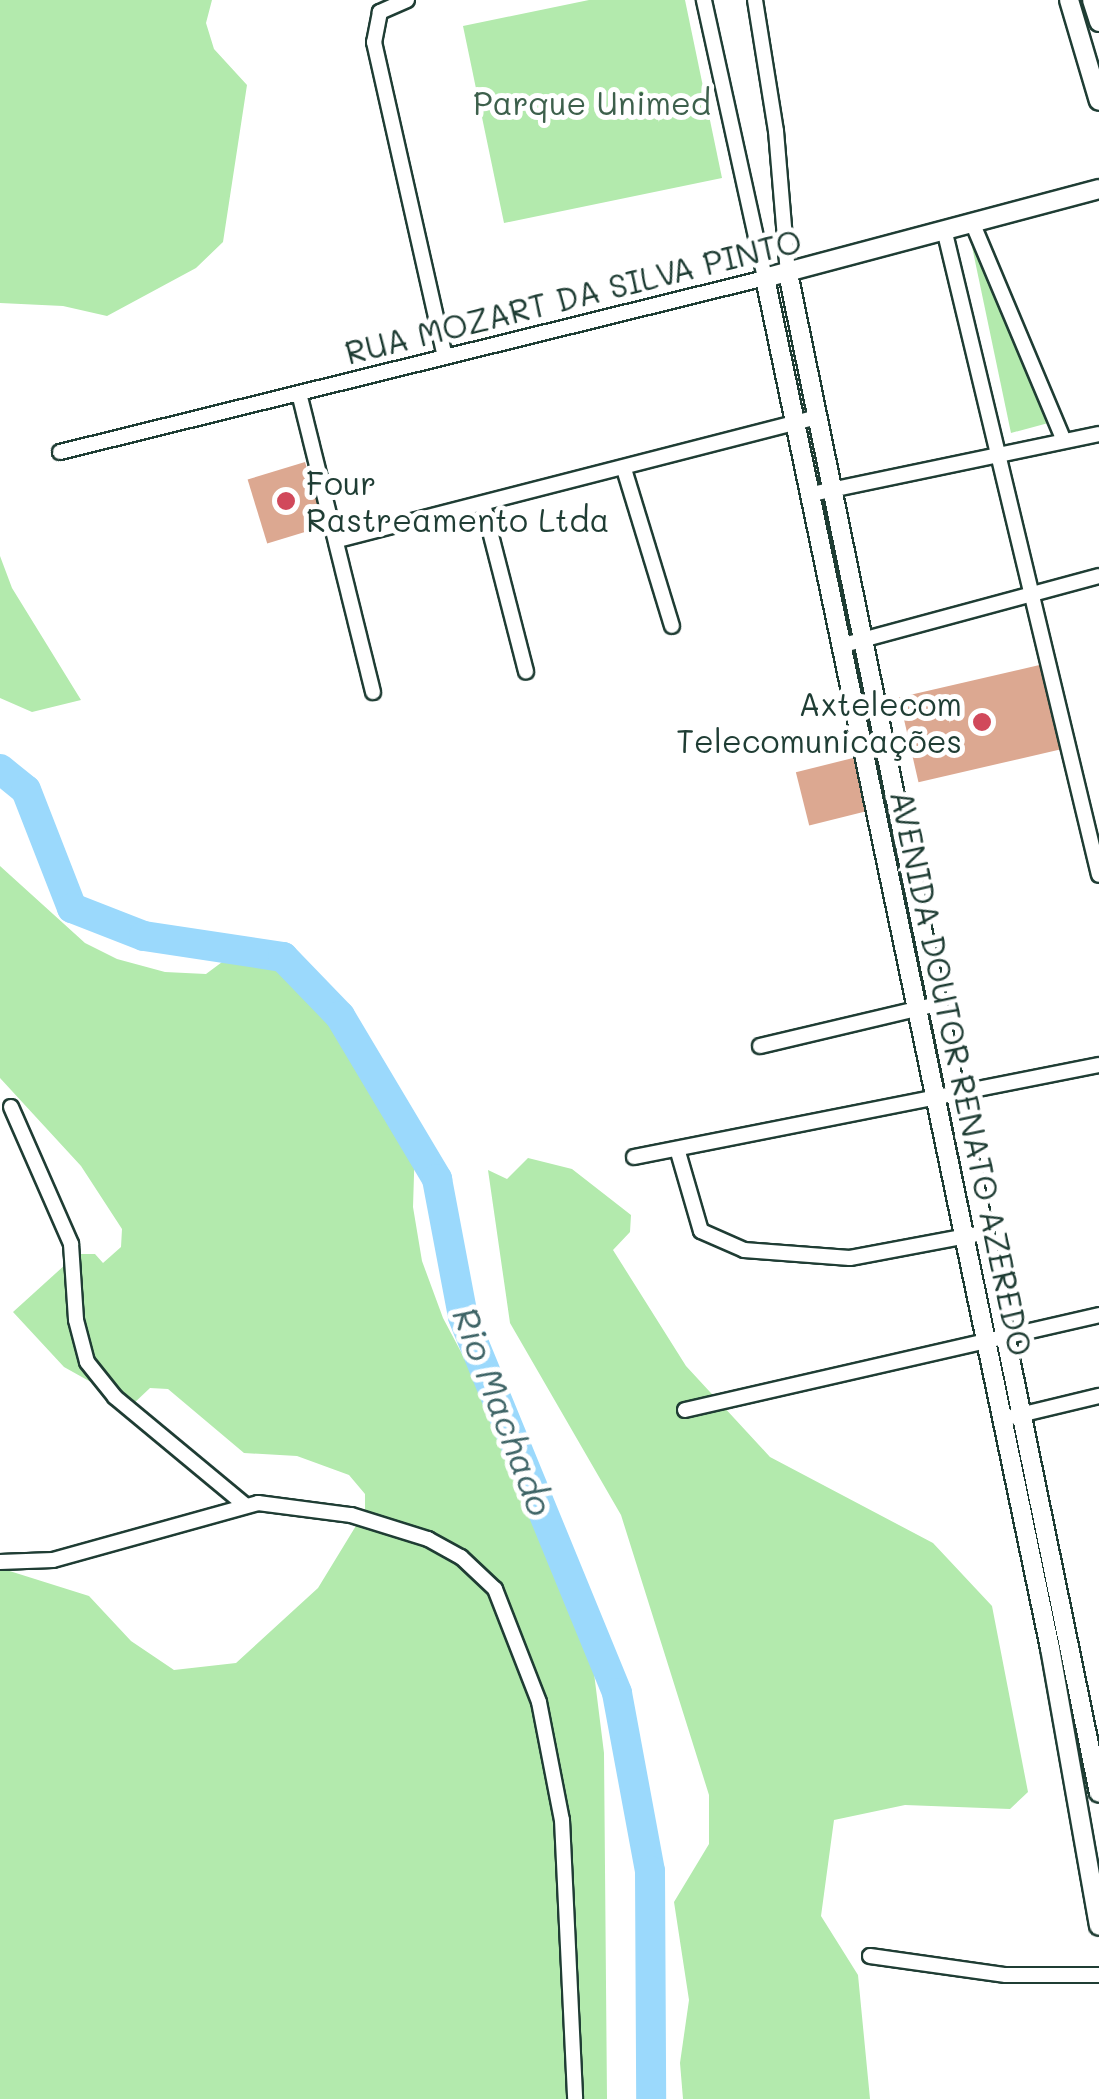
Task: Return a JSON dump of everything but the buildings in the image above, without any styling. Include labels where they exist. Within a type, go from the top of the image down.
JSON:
[{"type":"street","points":[[406,0],[380,12],[374,42],[445,356]]},
{"type":"street","name":"AVENIDA DOUTOR RENATO AZEREDO","points":[[704,0],[797,422],[820,545],[861,642],[879,717],[887,810]]},
{"type":"street","name":"AVENIDA DOUTOR RENATO AZEREDO","points":[[756,0],[788,273],[842,539],[840,646],[900,869],[920,917],[1024,1414],[1070,1709],[1073,1770],[1092,1832],[1099,1926]]},
{"type":"street","points":[[1069,0],[1099,101]]},
{"type":"street","points":[[1076,30],[1099,25],[1092,0]]},
{"type":"street","name":"RUA MOZART DA SILVA PINTO","points":[[60,452],[300,397],[445,356],[788,273],[1099,190]]},
{"type":"street","points":[[754,222],[783,216]]},
{"type":"street","points":[[972,222],[1063,440]]},
{"type":"street","points":[[944,229],[1002,454],[1099,874]]},
{"type":"street","points":[[300,397],[373,692]]},
{"type":"street","points":[[338,540],[816,418]]},
{"type":"street","points":[[812,494],[1099,434]]},
{"type":"street","points":[[624,469],[672,626]]},
{"type":"street","points":[[483,504],[526,672]]},
{"type":"street","points":[[820,545],[842,539]]},
{"type":"street","points":[[840,646],[1099,576]]},
{"type":"street","points":[[858,722],[879,717]]},
{"type":"street","name":"AVENIDA DOUTOR RENATO AZEREDO","points":[[900,869],[900,921],[915,1009],[962,1237],[988,1340],[1016,1489],[1059,1646]]},
{"type":"street","points":[[900,921],[920,917]]},
{"type":"street","points":[[908,966],[930,962]]},
{"type":"street","points":[[760,1046],[937,1004]]},
{"type":"street","points":[[922,1039],[944,1034]]},
{"type":"street","points":[[634,1157],[678,1152],[1099,1065]]},
{"type":"street","points":[[11,1107],[72,1244],[76,1320],[87,1362],[115,1397],[244,1504]]},
{"type":"street","points":[[678,1152],[692,1217],[724,1245],[832,1259],[984,1232]]},
{"type":"street","points":[[948,1163],[970,1159]]},
{"type":"street","points":[[685,1410],[1099,1315]]},
{"type":"street","points":[[1003,1419],[1099,1396]]},
{"type":"street","points":[[1016,1489],[1036,1485]]},
{"type":"street","points":[[0,1562],[27,1565],[76,1555],[244,1504],[351,1516],[428,1539],[461,1556],[496,1590],[539,1702],[562,1820],[574,2099]]},
{"type":"street","name":"AVENIDA DOUTOR RENATO AZEREDO","points":[[1070,1709],[1099,1793]]},
{"type":"street","points":[[1073,1770],[1093,1767]]},
{"type":"street","points":[[870,1956],[1006,1975],[1099,1975]]},
{"type":"green space","points":[[0,0],[212,0],[206,23],[214,49],[247,85],[223,242],[196,268],[107,316],[63,306],[0,303]]},
{"type":"green space","name":"Parque Unimed","points":[[589,0],[685,0],[722,178],[504,223],[463,26]]},
{"type":"green space","points":[[970,237],[1052,422],[1011,433]]},
{"type":"green space","points":[[0,556],[12,588],[81,700],[32,712],[0,698]]},
{"type":"green space","points":[[0,866],[85,943],[117,959],[165,972],[206,974],[249,942],[270,946],[360,1043],[385,1110],[415,1143],[413,1207],[422,1261],[443,1318],[557,1533],[588,1625],[604,1753],[607,2099],[0,2099],[0,1568],[89,1596],[131,1641],[174,1670],[236,1663],[318,1588],[365,1511],[365,1494],[349,1475],[297,1456],[244,1453],[168,1389],[150,1388],[132,1405],[64,1367],[13,1312],[77,1254],[95,1254],[103,1263],[121,1247],[122,1229],[81,1166],[0,1078]]},
{"type":"green space","points":[[528,1158],[572,1169],[631,1215],[630,1232],[613,1250],[686,1366],[770,1457],[933,1543],[992,1606],[1028,1792],[1010,1809],[905,1805],[834,1820],[821,1916],[858,1975],[870,2099],[683,2099],[680,2063],[689,2000],[674,1902],[709,1844],[709,1795],[621,1515],[510,1323],[488,1170],[507,1179]]},
{"type":"waterway","name":"Rio Machado","points":[[0,769],[26,790],[72,908],[144,936],[283,957],[340,1016],[437,1179],[463,1317],[617,1693],[650,1871],[651,2099]]},
{"type":"place","name":"Four Rastreamento Ltda","points":[[286,501]]},
{"type":"place","name":"Axtelecom Telecomunicações","points":[[982,722]]}]
